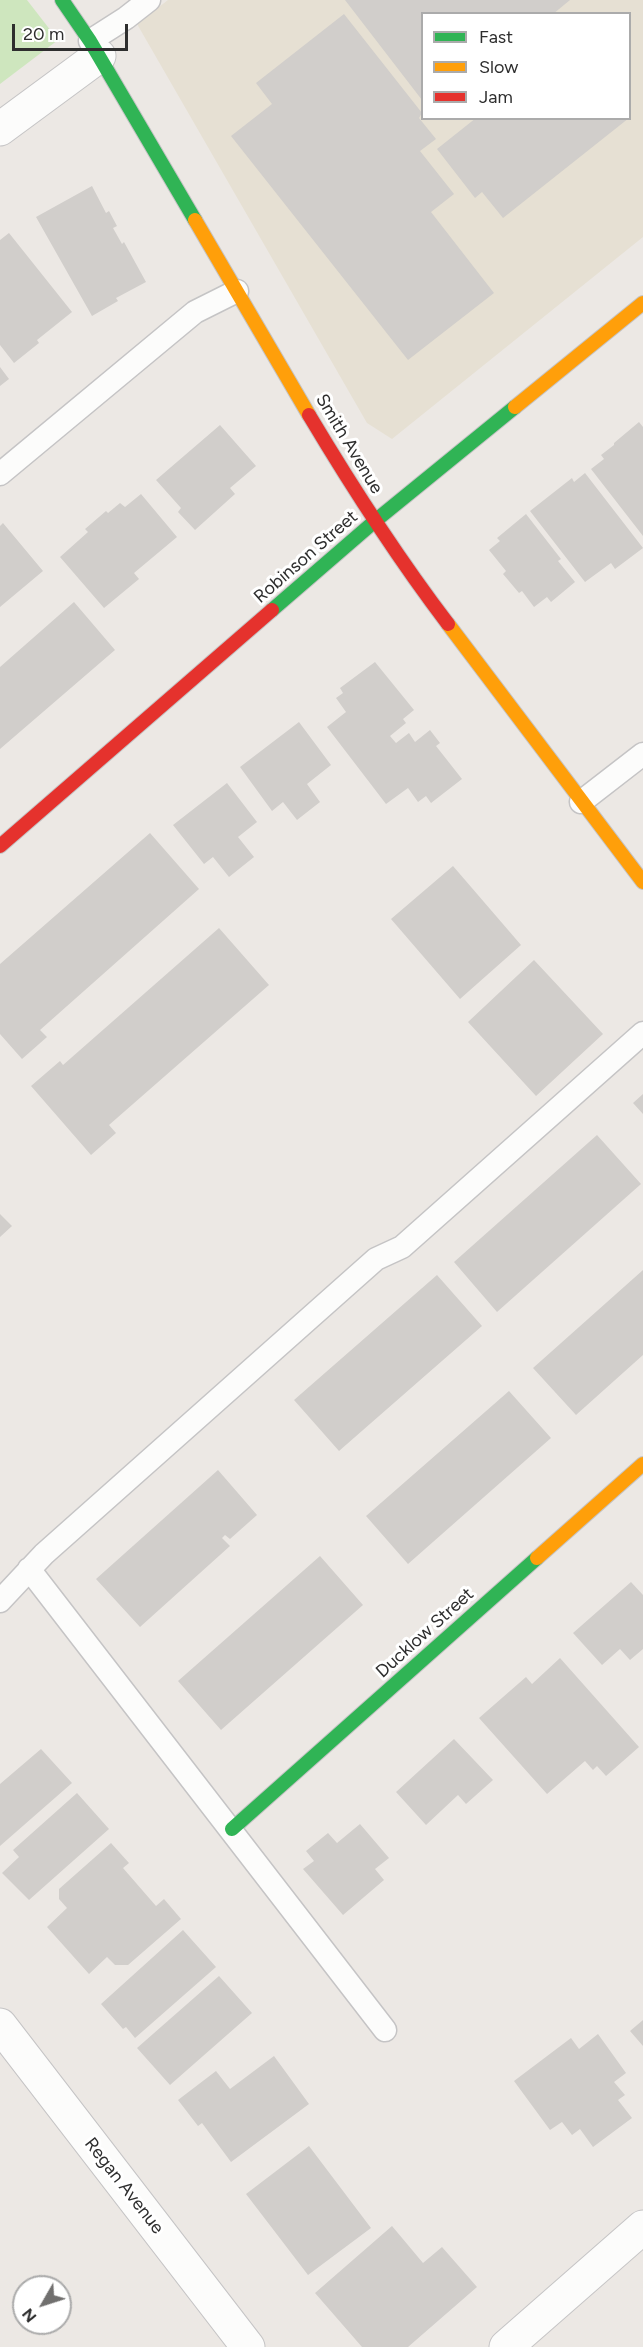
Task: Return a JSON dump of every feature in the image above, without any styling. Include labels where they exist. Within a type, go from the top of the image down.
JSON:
[{"type":"street","name":"Smith Avenue","points":[[63,0],[94,48],[343,472],[402,563],[580,802],[643,882]]},
{"type":"street","points":[[0,129],[94,48]]},
{"type":"street","name":"Robinson Street","points":[[0,846],[375,521],[643,303]]},
{"type":"street","name":"Ducklow Street","points":[[232,1829],[643,1464]]},
{"type":"street","name":"Regan Avenue","points":[[0,2025],[249,2347]]},
{"type":"street","points":[[506,2347],[643,2228]]},
{"type":"lane","points":[[94,48],[149,0]]},
{"type":"lane","points":[[0,474],[195,312],[237,291]]},
{"type":"lane","points":[[580,802],[643,754]]},
{"type":"lane","points":[[4,1588],[29,1569],[376,1259],[402,1247],[643,1033]]},
{"type":"lane","points":[[29,1569],[385,2030]]},
{"type":"shaded area","points":[[168,0],[643,0],[643,237],[392,439],[367,423],[137,24]]},
{"type":"green space","points":[[0,0],[27,0],[58,40],[0,84]]},
{"type":"building","points":[[345,0],[570,0],[555,12],[421,12],[421,99]]},
{"type":"building","points":[[344,14],[421,112],[419,118],[436,139],[420,151],[454,194],[431,212],[494,293],[408,360],[231,136],[272,104],[256,83]]},
{"type":"building","points":[[473,120],[626,120],[503,218],[482,192],[475,198],[437,149]]},
{"type":"building","points":[[92,186],[106,213],[109,211],[117,226],[113,228],[122,244],[124,242],[146,282],[116,298],[118,301],[92,316],[36,217]]},
{"type":"building","points":[[9,233],[72,312],[37,340],[39,343],[14,363],[0,345],[0,240]]},
{"type":"building","points":[[0,367],[9,379],[0,386]]},
{"type":"building","points":[[639,422],[643,427],[643,536],[591,469],[604,459],[601,455]]},
{"type":"building","points":[[220,425],[256,466],[230,488],[235,494],[195,530],[178,512],[181,508],[156,480]]},
{"type":"building","points":[[585,473],[643,548],[615,569],[611,563],[585,582],[530,511],[572,478],[574,482]]},
{"type":"building","points":[[141,494],[177,537],[134,573],[139,579],[104,608],[60,557],[88,532],[85,529],[106,511],[108,513],[120,503],[125,507]]},
{"type":"building","points":[[526,514],[561,559],[558,561],[575,582],[551,602],[547,597],[534,607],[522,591],[519,593],[503,574],[506,571],[489,550],[500,541],[497,538]]},
{"type":"building","points":[[3,523],[43,571],[0,607],[0,526]]},
{"type":"building","points":[[74,602],[115,650],[0,749],[0,667]]},
{"type":"building","points":[[375,662],[414,710],[403,719],[406,723],[390,736],[396,743],[409,733],[415,742],[430,730],[440,743],[436,746],[462,779],[431,803],[426,796],[418,802],[408,788],[386,804],[327,727],[346,712],[336,698],[343,693],[340,688]]},
{"type":"building","points":[[299,722],[331,765],[307,784],[320,802],[297,820],[283,802],[272,811],[240,767]]},
{"type":"building","points":[[227,783],[257,822],[238,837],[254,857],[229,877],[213,857],[204,864],[173,825]]},
{"type":"building","points":[[150,833],[199,889],[40,1030],[47,1037],[22,1059],[0,1034],[0,964]]},
{"type":"building","points":[[453,866],[521,945],[460,999],[391,919]]},
{"type":"building","points":[[219,928],[269,985],[109,1125],[116,1133],[91,1155],[31,1086],[60,1061],[63,1065]]},
{"type":"building","points":[[534,960],[603,1034],[536,1096],[468,1022]]},
{"type":"building","points":[[643,1094],[643,1114],[633,1103]]},
{"type":"building","points":[[597,1135],[641,1184],[497,1312],[454,1262]]},
{"type":"building","points":[[0,1214],[12,1226],[0,1237]]},
{"type":"building","points":[[643,1270],[643,1355],[576,1415],[533,1368]]},
{"type":"building","points":[[437,1275],[482,1326],[339,1451],[294,1400]]},
{"type":"building","points":[[509,1391],[551,1438],[408,1564],[366,1516]]},
{"type":"building","points":[[218,1470],[257,1515],[230,1539],[225,1535],[222,1538],[230,1546],[140,1627],[96,1579]]},
{"type":"building","points":[[320,1556],[363,1605],[221,1730],[178,1681]]},
{"type":"building","points":[[631,1582],[643,1595],[643,1649],[630,1660],[620,1649],[602,1665],[573,1633]]},
{"type":"building","points":[[560,1658],[639,1747],[606,1776],[597,1766],[593,1770],[585,1761],[547,1794],[479,1718],[526,1677],[532,1684]]},
{"type":"building","points":[[454,1739],[493,1780],[466,1804],[458,1795],[426,1825],[396,1792]]},
{"type":"building","points":[[41,1749],[72,1783],[0,1846],[0,1784]]},
{"type":"building","points":[[77,1793],[109,1829],[29,1900],[2,1873],[19,1857],[13,1850]]},
{"type":"building","points":[[360,1824],[389,1858],[375,1869],[384,1880],[343,1915],[303,1869],[314,1861],[306,1851],[328,1833],[337,1843]]},
{"type":"building","points":[[111,1843],[129,1863],[123,1868],[156,1906],[164,1899],[181,1919],[128,1965],[115,1965],[107,1957],[89,1974],[47,1927],[67,1908],[59,1899],[59,1889]]},
{"type":"building","points":[[183,1930],[216,1967],[135,2038],[126,2027],[123,2029],[101,2004]]},
{"type":"building","points":[[219,1976],[252,2013],[170,2085],[137,2048]]},
{"type":"building","points":[[643,2020],[643,2046],[630,2031]]},
{"type":"building","points":[[598,2034],[626,2073],[614,2082],[625,2095],[618,2100],[632,2118],[593,2147],[580,2129],[572,2135],[562,2122],[550,2130],[514,2081],[571,2038],[579,2049]]},
{"type":"building","points":[[274,2056],[309,2104],[231,2162],[202,2123],[198,2126],[178,2100],[216,2071],[230,2089]]},
{"type":"building","points":[[309,2146],[371,2228],[308,2275],[246,2194]]},
{"type":"building","points":[[392,2226],[423,2263],[442,2247],[477,2287],[408,2347],[362,2347],[315,2293]]},
{"type":"traffic: fast","points":[[62,0],[90,41],[195,220]]},
{"type":"traffic: fast","points":[[272,610],[375,521],[515,407]]},
{"type":"traffic: fast","points":[[232,1829],[537,1558]]},
{"type":"traffic: slow","points":[[195,220],[309,415]]},
{"type":"traffic: slow","points":[[515,407],[643,303]]},
{"type":"traffic: slow","points":[[448,624],[643,882]]},
{"type":"traffic: slow","points":[[537,1558],[643,1464]]},
{"type":"traffic: jam","points":[[309,415],[376,521],[448,624]]},
{"type":"traffic: jam","points":[[0,846],[272,610]]}]
